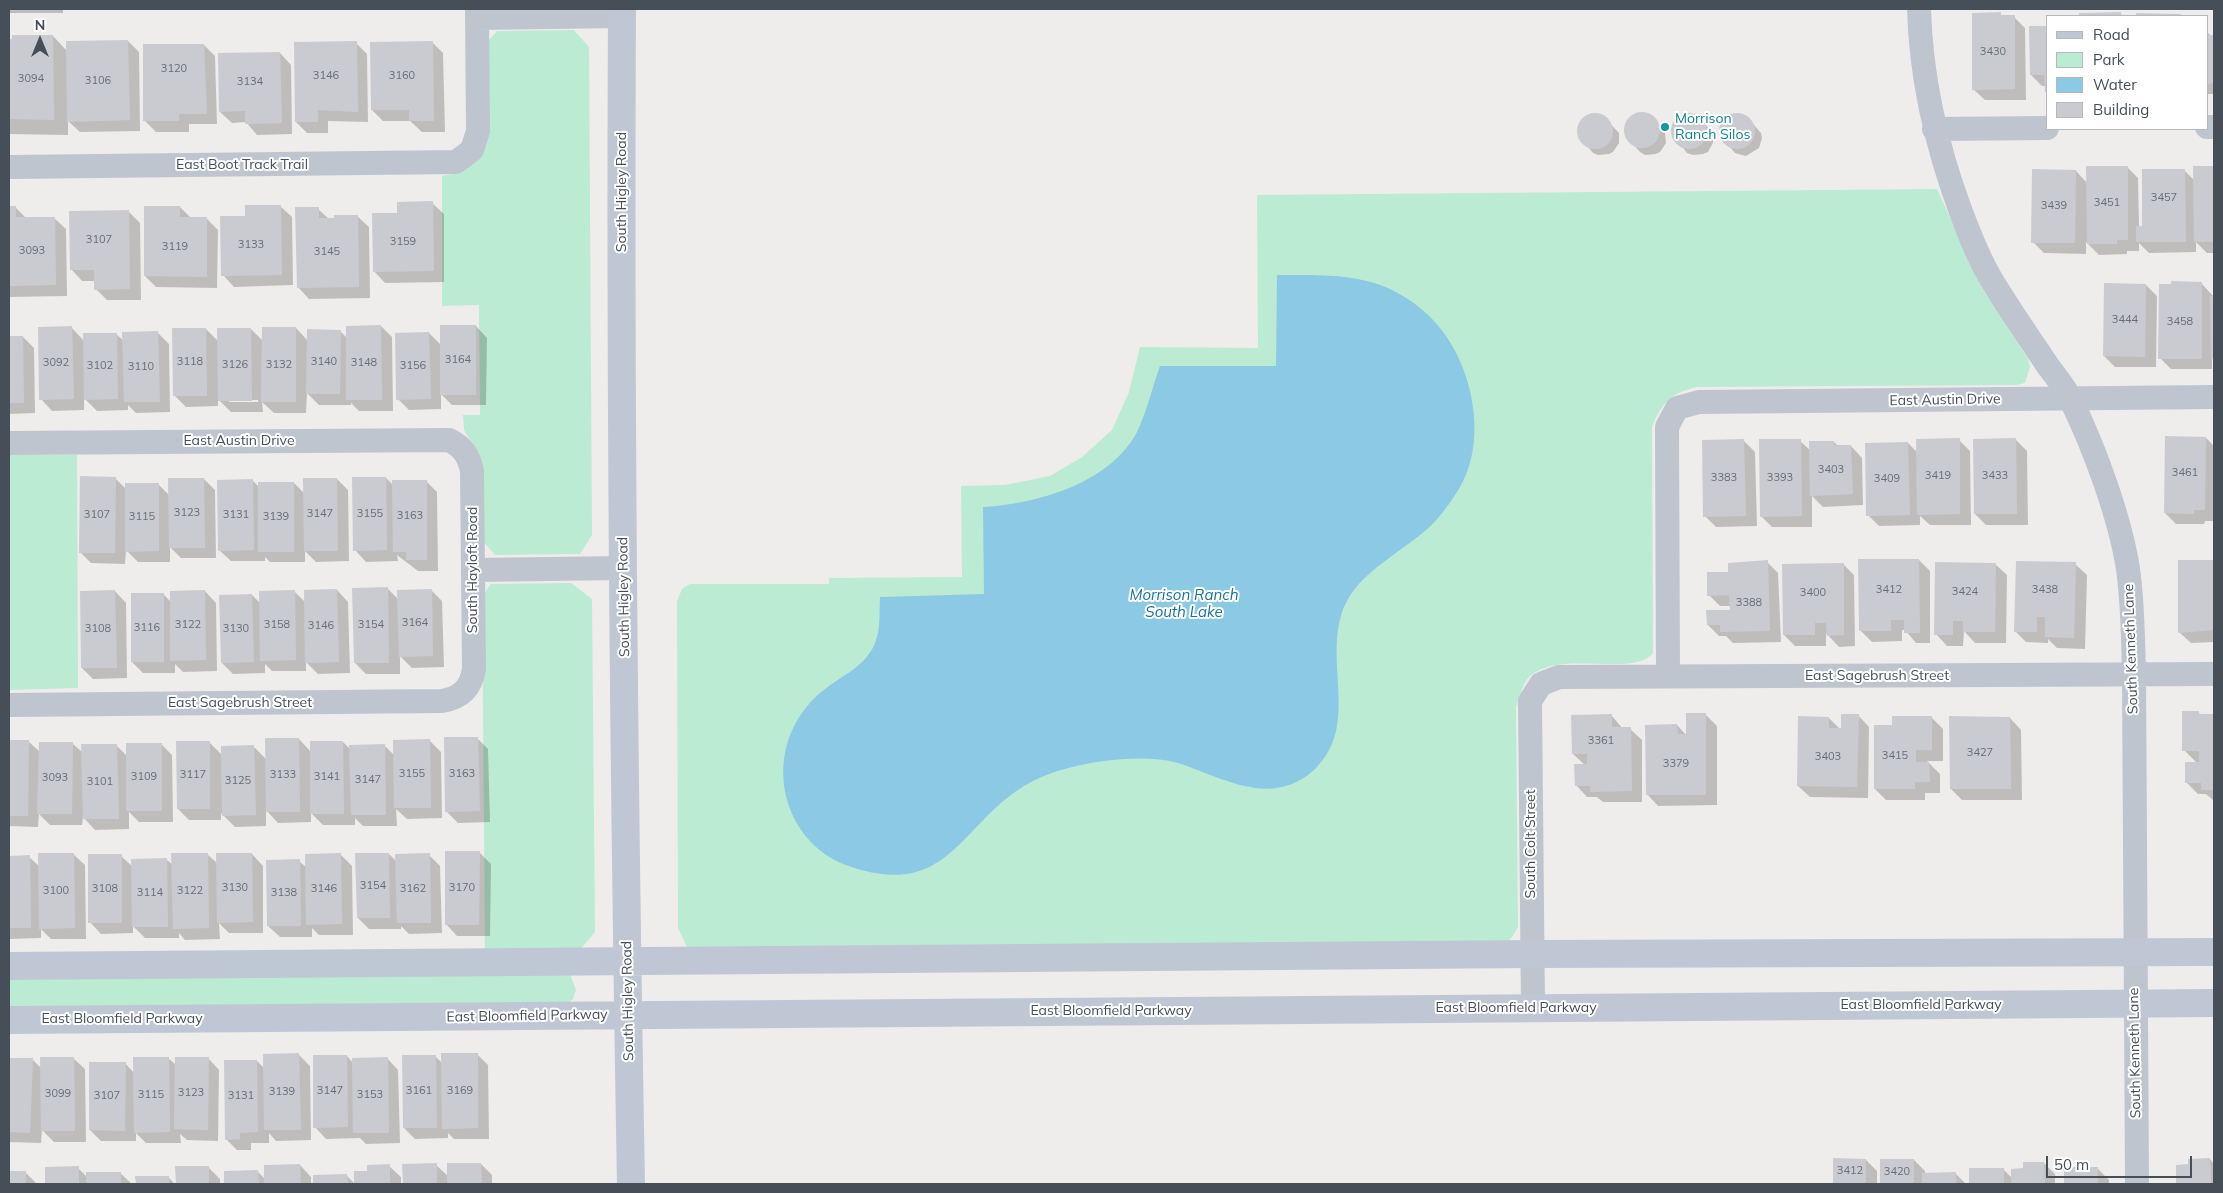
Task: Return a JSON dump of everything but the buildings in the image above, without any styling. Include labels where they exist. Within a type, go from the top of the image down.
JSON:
[{"type":"street","name":"South Kenneth Lane","points":[[1919,9],[1920,44],[1925,86],[1934,129],[1970,235],[1992,282],[2071,398],[2098,465],[2117,523],[2123,550],[2132,607],[2134,674],[2134,953],[2137,1184]]},
{"type":"street","points":[[477,13],[622,12]]},
{"type":"street","name":"South Higley Road","points":[[622,12],[623,568],[627,961],[632,1184]]},
{"type":"street","name":"East Boot Track Trail","points":[[9,167],[446,163],[460,159],[472,150],[478,131],[477,13]]},
{"type":"street","points":[[1934,129],[2046,128]]},
{"type":"street","name":"East Austin Drive","points":[[1668,676],[1667,427],[1677,408],[1699,402],[2214,397]]},
{"type":"street","name":"East Austin Drive","points":[[9,443],[439,439],[449,440],[465,452]]},
{"type":"street","name":"South Hayloft Road","points":[[465,452],[470,461],[472,471],[474,669],[468,688]]},
{"type":"street","points":[[473,570],[623,568]]},
{"type":"street","name":"East Sagebrush Street","points":[[1541,684],[1559,677],[2214,674]]},
{"type":"street","name":"South Colt Street","points":[[1533,1008],[1530,702],[1541,684]]},
{"type":"street","name":"East Sagebrush Street","points":[[9,705],[442,702],[452,700],[468,688]]},
{"type":"street","points":[[9,966],[1532,954],[2214,952]]},
{"type":"street","name":"East Bloomfield Parkway","points":[[9,1020],[2214,1003]]},
{"type":"green space","points":[[574,30],[589,47],[592,535],[580,554],[495,555],[483,541],[480,457],[464,430],[463,415],[480,415],[479,305],[442,306],[442,176],[463,172],[475,160],[488,41],[497,31]]},
{"type":"green space","points":[[1937,189],[1982,288],[2028,359],[2030,367],[2025,383],[2017,385],[1696,387],[1673,396],[1663,406],[1652,427],[1653,653],[1643,660],[1630,663],[1577,663],[1543,668],[1530,676],[1525,683],[1516,708],[1518,927],[1506,943],[687,947],[678,928],[677,601],[682,589],[690,584],[829,584],[829,578],[962,577],[961,486],[1005,485],[1050,476],[1082,457],[1112,430],[1129,392],[1140,347],[1258,348],[1257,195]]},
{"type":"green space","points":[[9,455],[77,455],[78,688],[9,690]]},
{"type":"green space","points":[[571,583],[592,599],[595,932],[579,951],[485,952],[482,596],[491,584]]},
{"type":"green space","points":[[9,974],[570,974],[576,990],[573,999],[562,1007],[9,1012]]},
{"type":"water","name":"Morrison Ranch South Lake","points":[[1277,275],[1335,276],[1363,280],[1390,289],[1407,298],[1437,324],[1456,353],[1469,386],[1474,421],[1472,456],[1460,488],[1450,503],[1432,525],[1364,579],[1344,607],[1338,628],[1337,649],[1339,712],[1336,732],[1329,751],[1315,769],[1299,781],[1282,787],[1265,789],[1230,782],[1178,763],[1164,760],[1131,759],[1090,763],[1045,775],[1010,796],[952,851],[933,865],[910,873],[882,874],[846,865],[827,856],[804,834],[793,816],[785,790],[784,757],[788,741],[802,713],[825,689],[860,664],[871,651],[878,632],[880,597],[984,594],[983,507],[1004,505],[1047,496],[1069,488],[1108,466],[1124,451],[1136,434],[1160,366],[1276,366]]},
{"type":"place","name":"Morrison Ranch Silos","points":[[1665,127]]}]
